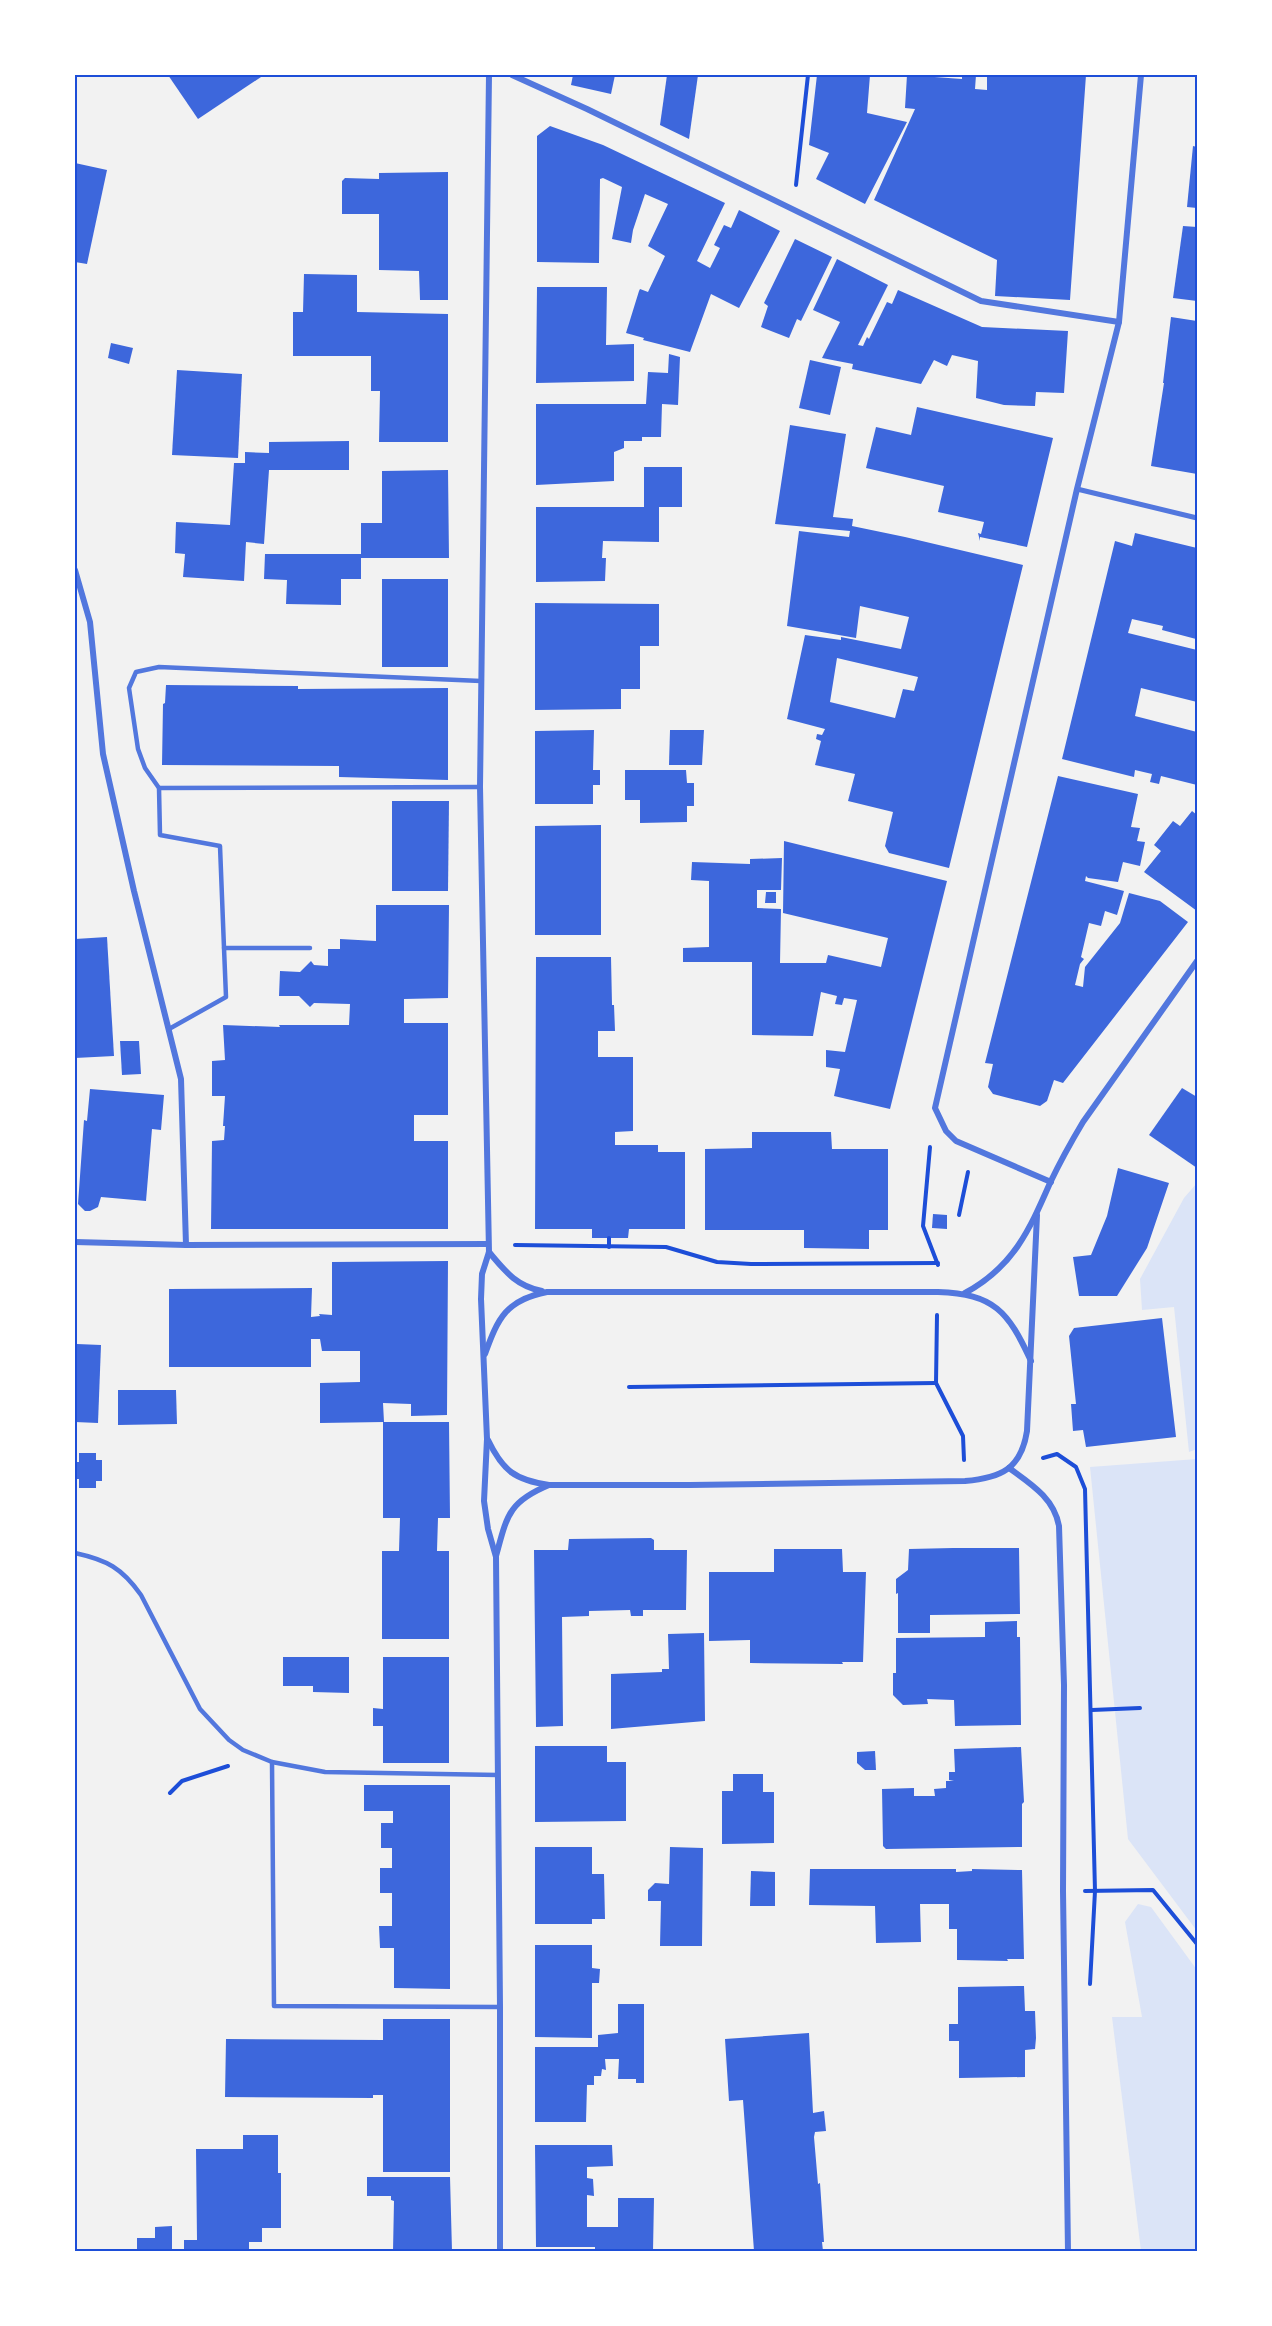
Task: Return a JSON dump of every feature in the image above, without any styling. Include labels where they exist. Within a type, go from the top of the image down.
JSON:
[{"type":"street","points":[[489,75],[480,787],[489,1252],[482,1274],[487,1439],[484,1501],[488,1529],[496,1557],[500,2251]]},
{"type":"street","points":[[512,75],[587,109],[981,301],[1119,322]]},
{"type":"street","points":[[1051,1182],[956,1141],[946,1131],[935,1108],[1077,489],[1119,322],[1141,75]]},
{"type":"street","points":[[1077,489],[1197,518]]},
{"type":"street","points":[[75,570],[90,622],[103,754],[134,891],[181,1079],[186,1245]]},
{"type":"street","points":[[965,1293],[978,1286],[1008,1260],[1037,1215],[1051,1182],[1083,1122],[1197,961]]},
{"type":"street","points":[[487,1439],[505,1470],[531,1482],[549,1485],[986,1480],[1009,1468],[1020,1456],[1025,1445],[1032,1362],[1037,1215]]},
{"type":"street","points":[[75,1242],[186,1245],[488,1244]]},
{"type":"street","points":[[489,1252],[517,1283],[528,1289],[547,1292],[965,1293],[991,1304],[1003,1313],[1020,1338],[1032,1362]]},
{"type":"street","points":[[484,1357],[495,1325],[506,1310],[516,1302],[547,1292]]},
{"type":"street","points":[[1009,1468],[1032,1484],[1049,1500],[1057,1513],[1059,1526],[1064,1685],[1063,1891],[1068,2251]]},
{"type":"street","points":[[496,1557],[511,1510],[530,1493],[549,1485]]},
{"type":"lane","points":[[169,1029],[226,997],[220,846],[160,835],[159,788],[145,768],[138,749],[129,688],[136,672],[159,667],[481,681]]},
{"type":"lane","points":[[159,788],[480,787]]},
{"type":"lane","points":[[224,948],[310,948]]},
{"type":"lane","points":[[75,1552],[103,1560],[119,1569],[130,1580],[141,1595],[200,1709],[228,1740],[243,1749],[272,1762],[326,1772],[499,1775]]},
{"type":"lane","points":[[272,1762],[274,2006],[500,2007]]},
{"type":"path","points":[[793,210],[808,75]]},
{"type":"path","points":[[935,1108],[929,1149],[923,1226],[938,1263],[936,1383],[963,1436],[964,1481]]},
{"type":"path","points":[[959,1215],[968,1173]]},
{"type":"path","points":[[609,1238],[609,1247]]},
{"type":"path","points":[[488,1244],[666,1247],[717,1262],[752,1264],[938,1263]]},
{"type":"path","points":[[629,1387],[936,1383]]},
{"type":"path","points":[[1092,1710],[1140,1708]]},
{"type":"path","points":[[170,1793],[182,1781],[226,1767],[243,1749]]},
{"type":"path","points":[[1095,1891],[1153,1890],[1197,1944]]},
{"type":"shaded area","points":[[1197,1183],[1197,1449],[1189,1452],[1174,1307],[1142,1310],[1140,1279],[1184,1198]]},
{"type":"shaded area","points":[[1197,1459],[1197,1931],[1128,1839],[1090,1467]]},
{"type":"shaded area","points":[[1138,1904],[1151,1907],[1197,1970],[1197,2251],[1141,2251],[1112,2017],[1142,2017],[1125,1922]]},
{"type":"building","points":[[168,75],[264,75],[198,119]]},
{"type":"building","points":[[573,75],[615,75],[611,94],[571,85]]},
{"type":"building","points":[[667,75],[698,75],[689,139],[660,125]]},
{"type":"building","points":[[817,75],[870,75],[867,113],[907,122],[865,204],[816,179],[829,153],[809,145]]},
{"type":"building","points":[[907,75],[962,79],[962,75],[976,75],[975,89],[987,90],[987,75],[1086,75],[1070,300],[995,296],[997,260],[874,200],[915,109],[905,108]]},
{"type":"building","points":[[550,126],[603,145],[725,203],[697,261],[710,268],[720,248],[714,245],[724,225],[731,228],[739,210],[780,231],[739,308],[711,294],[690,352],[643,340],[644,338],[626,333],[640,289],[648,292],[665,256],[648,246],[668,204],[645,194],[631,243],[612,239],[622,187],[603,178],[600,179],[599,263],[537,262],[537,136]]},
{"type":"building","points":[[1193,146],[1197,147],[1197,208],[1187,207]]},
{"type":"building","points":[[75,163],[107,170],[87,264],[75,262]]},
{"type":"building","points":[[448,172],[448,300],[420,300],[419,271],[379,270],[379,214],[342,214],[342,181],[345,178],[379,179],[379,173]]},
{"type":"building","points":[[1183,226],[1197,227],[1197,301],[1173,298]]},
{"type":"building","points":[[795,239],[832,257],[801,321],[797,319],[789,338],[761,327],[768,306],[764,303]]},
{"type":"building","points":[[837,259],[888,285],[858,345],[863,346],[867,337],[869,339],[887,302],[892,304],[898,290],[982,327],[1068,331],[1064,393],[1036,392],[1035,406],[1004,405],[976,398],[978,361],[952,355],[947,366],[934,360],[921,384],[852,369],[853,364],[822,358],[840,322],[813,310]]},
{"type":"building","points":[[304,274],[357,275],[357,312],[448,314],[448,442],[379,442],[380,391],[371,391],[371,356],[293,356],[293,312],[303,312]]},
{"type":"building","points":[[537,287],[607,287],[606,345],[634,344],[634,381],[536,383]]},
{"type":"building","points":[[1171,317],[1197,321],[1197,474],[1151,466],[1164,383]]},
{"type":"building","points":[[111,343],[133,348],[129,364],[108,358]]},
{"type":"building","points":[[669,354],[680,357],[678,405],[662,404],[661,437],[642,437],[642,441],[624,441],[624,448],[614,452],[614,481],[536,485],[536,404],[646,404],[648,372],[668,373]]},
{"type":"building","points":[[810,360],[841,367],[830,415],[799,408]]},
{"type":"building","points":[[177,370],[242,374],[238,458],[172,455]]},
{"type":"building","points":[[917,407],[1053,438],[1027,547],[980,537],[980,541],[978,533],[981,534],[984,522],[938,512],[944,486],[866,468],[876,427],[911,435]]},
{"type":"building","points":[[790,425],[846,434],[833,517],[853,519],[852,526],[1023,565],[949,868],[889,853],[885,846],[893,812],[848,801],[855,774],[815,765],[821,741],[816,739],[817,734],[822,735],[825,729],[787,719],[805,635],[841,640],[841,637],[901,649],[909,617],[860,606],[856,638],[787,626],[799,531],[849,537],[850,531],[775,524]],"holes":[[[837,658],[918,677],[914,691],[903,689],[895,718],[830,702]]]},
{"type":"building","points":[[349,441],[349,470],[269,470],[264,544],[246,542],[244,581],[183,577],[185,554],[175,553],[176,522],[230,525],[234,463],[245,463],[245,452],[269,453],[269,442]]},
{"type":"building","points":[[644,467],[682,467],[682,507],[659,507],[659,542],[603,541],[602,558],[606,558],[605,581],[536,582],[536,507],[644,507]]},
{"type":"building","points":[[448,470],[449,558],[361,558],[361,579],[341,579],[341,605],[286,604],[287,580],[264,579],[265,554],[361,554],[361,523],[382,523],[382,471]]},
{"type":"building","points":[[1135,533],[1197,548],[1196,639],[1162,630],[1163,626],[1132,619],[1128,633],[1197,650],[1197,702],[1141,688],[1135,716],[1197,732],[1197,785],[1161,776],[1159,784],[1150,782],[1152,774],[1135,770],[1134,777],[1062,759],[1115,541],[1132,546]]},
{"type":"building","points":[[382,579],[448,579],[448,667],[382,667]]},
{"type":"building","points":[[535,603],[659,604],[659,646],[640,646],[640,689],[621,689],[621,709],[535,710]]},
{"type":"building","points":[[166,685],[298,686],[298,689],[448,688],[448,780],[339,777],[339,766],[162,765],[163,704],[165,703]]},
{"type":"building","points":[[594,730],[593,770],[600,770],[600,785],[593,785],[593,804],[535,804],[535,731]]},
{"type":"building","points":[[670,730],[704,730],[702,765],[669,765]]},
{"type":"building","points":[[625,770],[686,770],[687,783],[694,783],[694,806],[687,806],[687,822],[640,823],[640,800],[625,800]]},
{"type":"building","points":[[1058,776],[1138,794],[1131,827],[1140,828],[1137,841],[1145,842],[1140,866],[1123,862],[1118,882],[1086,876],[1085,881],[1124,891],[1117,915],[1105,911],[1101,926],[1089,923],[1081,957],[1084,959],[1080,964],[1075,985],[1083,987],[1085,967],[1120,923],[1129,893],[1160,901],[1188,922],[1063,1083],[1054,1080],[1047,1101],[1040,1106],[993,1094],[988,1087],[993,1064],[985,1063]]},
{"type":"building","points":[[392,801],[449,801],[448,891],[392,891]]},
{"type":"building","points":[[1192,811],[1197,815],[1197,911],[1144,872],[1161,851],[1154,845],[1173,821],[1180,826]]},
{"type":"building","points":[[601,825],[601,935],[535,935],[535,826]]},
{"type":"building","points":[[784,841],[947,881],[890,1109],[834,1096],[840,1069],[826,1067],[826,1050],[845,1052],[857,1000],[844,998],[842,1005],[835,1004],[837,996],[821,992],[813,1036],[752,1035],[752,962],[683,962],[683,948],[709,947],[709,881],[691,880],[692,862],[750,864],[750,859],[782,858],[781,890],[757,890],[757,908],[781,909],[780,963],[826,963],[828,955],[881,967],[888,938],[783,913]]},
{"type":"building","points":[[766,892],[776,892],[776,903],[765,903]]},
{"type":"building","points":[[376,905],[449,905],[448,998],[404,999],[404,1023],[448,1023],[448,1115],[414,1115],[414,1141],[448,1141],[448,1229],[211,1229],[212,1141],[224,1140],[225,1126],[223,1126],[225,1096],[212,1096],[212,1061],[225,1060],[223,1025],[280,1027],[279,1025],[349,1025],[350,1004],[314,1003],[310,1007],[299,996],[279,996],[280,971],[300,972],[311,961],[314,965],[328,966],[328,949],[340,949],[340,939],[376,941]]},
{"type":"building","points":[[107,937],[114,1056],[75,1058],[75,939]]},
{"type":"building","points":[[536,957],[611,957],[615,1031],[598,1031],[598,1057],[633,1057],[633,1131],[615,1132],[615,1145],[658,1145],[658,1152],[685,1152],[685,1229],[629,1229],[628,1238],[592,1238],[592,1229],[535,1229]]},
{"type":"building","points":[[120,1041],[139,1041],[141,1074],[122,1075]]},
{"type":"building","points":[[1182,1088],[1197,1097],[1197,1168],[1149,1135]]},
{"type":"building","points":[[90,1089],[164,1095],[161,1130],[152,1129],[146,1201],[101,1197],[98,1207],[90,1211],[85,1211],[78,1204],[84,1120],[87,1121]]},
{"type":"building","points":[[752,1132],[831,1132],[832,1149],[888,1149],[888,1230],[869,1230],[869,1249],[804,1248],[804,1230],[705,1230],[705,1149],[752,1148]]},
{"type":"building","points":[[1118,1168],[1169,1183],[1147,1248],[1117,1296],[1079,1296],[1073,1257],[1091,1255],[1107,1216]]},
{"type":"building","points":[[933,1214],[947,1215],[947,1229],[932,1228]]},
{"type":"building","points":[[448,1261],[447,1415],[411,1416],[411,1404],[383,1403],[384,1422],[320,1423],[320,1383],[360,1382],[360,1351],[322,1351],[320,1339],[311,1339],[311,1367],[169,1367],[169,1289],[312,1288],[311,1317],[320,1316],[319,1314],[332,1315],[332,1262]]},
{"type":"building","points":[[1162,1318],[1176,1437],[1086,1447],[1083,1430],[1073,1431],[1071,1404],[1076,1404],[1069,1336],[1074,1328]]},
{"type":"building","points":[[77,1344],[101,1345],[98,1423],[75,1422]]},
{"type":"building","points":[[118,1390],[176,1390],[177,1424],[118,1425]]},
{"type":"building","points":[[383,1422],[449,1422],[450,1518],[438,1518],[437,1551],[449,1551],[449,1639],[382,1639],[382,1551],[399,1551],[400,1518],[383,1518]]},
{"type":"building","points":[[79,1453],[96,1453],[96,1460],[102,1460],[102,1481],[96,1481],[96,1488],[79,1488],[79,1479],[75,1479],[75,1462],[79,1462]]},
{"type":"building","points":[[651,1538],[654,1540],[654,1550],[687,1550],[686,1610],[643,1610],[643,1616],[631,1616],[630,1610],[589,1611],[589,1616],[562,1617],[563,1726],[536,1727],[534,1550],[568,1550],[569,1539]]},
{"type":"building","points":[[1019,1548],[1020,1614],[930,1615],[930,1633],[898,1633],[896,1579],[908,1570],[909,1549]]},
{"type":"building","points":[[774,1549],[842,1549],[843,1572],[866,1572],[863,1662],[842,1662],[843,1664],[750,1663],[750,1640],[709,1641],[709,1572],[774,1572]]},
{"type":"building","points":[[1017,1621],[1017,1637],[1020,1637],[1021,1725],[955,1726],[954,1700],[927,1699],[928,1704],[903,1705],[893,1695],[893,1673],[896,1673],[896,1638],[985,1637],[985,1622]]},
{"type":"building","points":[[704,1633],[705,1721],[611,1729],[611,1674],[662,1672],[662,1669],[669,1669],[668,1634]]},
{"type":"building","points":[[283,1657],[349,1657],[349,1693],[313,1692],[313,1686],[283,1686]]},
{"type":"building","points":[[383,1657],[449,1657],[449,1763],[383,1763],[383,1726],[373,1726],[373,1708],[383,1709]]},
{"type":"building","points":[[535,1746],[607,1746],[607,1762],[626,1762],[626,1821],[535,1822]]},
{"type":"building","points":[[1021,1747],[1024,1802],[1022,1804],[1022,1847],[886,1849],[883,1846],[882,1789],[914,1788],[914,1796],[935,1796],[934,1789],[946,1788],[946,1781],[954,1781],[949,1780],[949,1772],[955,1772],[954,1749]]},
{"type":"building","points":[[875,1751],[876,1770],[865,1770],[857,1763],[857,1752]]},
{"type":"building","points":[[733,1774],[763,1774],[763,1792],[774,1792],[774,1843],[722,1844],[722,1791],[733,1791]]},
{"type":"building","points":[[364,1785],[450,1785],[450,1989],[394,1988],[394,1948],[380,1948],[379,1926],[392,1926],[392,1893],[380,1893],[380,1868],[392,1868],[392,1848],[381,1848],[381,1823],[393,1823],[393,1811],[364,1811]]},
{"type":"building","points":[[535,1847],[592,1847],[592,1874],[604,1874],[605,1919],[592,1919],[592,1924],[535,1924]]},
{"type":"building","points":[[670,1847],[703,1848],[702,1946],[660,1946],[661,1901],[648,1901],[648,1890],[655,1883],[669,1884]]},
{"type":"building","points":[[810,1869],[956,1869],[956,1872],[972,1871],[972,1869],[1022,1870],[1024,1959],[957,1960],[957,1929],[949,1929],[949,1904],[920,1904],[921,1942],[876,1943],[875,1906],[809,1905]]},
{"type":"building","points":[[751,1871],[775,1872],[775,1906],[750,1906]]},
{"type":"building","points":[[535,1945],[592,1945],[592,1968],[600,1969],[599,1983],[592,1983],[592,2038],[535,2037]]},
{"type":"building","points":[[1024,1986],[1025,2011],[1035,2011],[1036,2038],[1035,2049],[1025,2050],[1025,2077],[959,2078],[959,2041],[949,2041],[949,2024],[958,2024],[958,1987]]},
{"type":"building","points":[[618,2004],[644,2004],[644,2083],[636,2083],[636,2079],[618,2079],[619,2059],[605,2059],[606,2070],[602,2069],[601,2076],[594,2076],[594,2085],[587,2085],[586,2122],[535,2122],[535,2047],[598,2047],[598,2035],[618,2033]]},
{"type":"building","points":[[383,2019],[450,2019],[450,2172],[383,2172],[383,2095],[373,2095],[373,2098],[225,2097],[226,2039],[383,2040]]},
{"type":"building","points":[[809,2033],[813,2113],[824,2111],[826,2131],[815,2132],[814,2137],[818,2184],[820,2183],[823,2251],[754,2251],[743,2100],[729,2101],[725,2039]]},
{"type":"building","points":[[243,2135],[278,2135],[281,2228],[262,2228],[262,2242],[249,2242],[249,2251],[184,2251],[184,2240],[197,2240],[196,2149],[243,2149]]},
{"type":"building","points":[[535,2145],[612,2145],[613,2166],[587,2167],[587,2178],[593,2179],[594,2196],[587,2195],[587,2227],[618,2227],[618,2198],[654,2198],[653,2251],[595,2251],[595,2247],[536,2247]]},
{"type":"building","points":[[367,2177],[450,2177],[452,2251],[393,2251],[394,2201],[391,2200],[391,2196],[367,2196]]},
{"type":"building","points":[[172,2226],[172,2251],[137,2251],[137,2238],[155,2238],[155,2227]]}]
